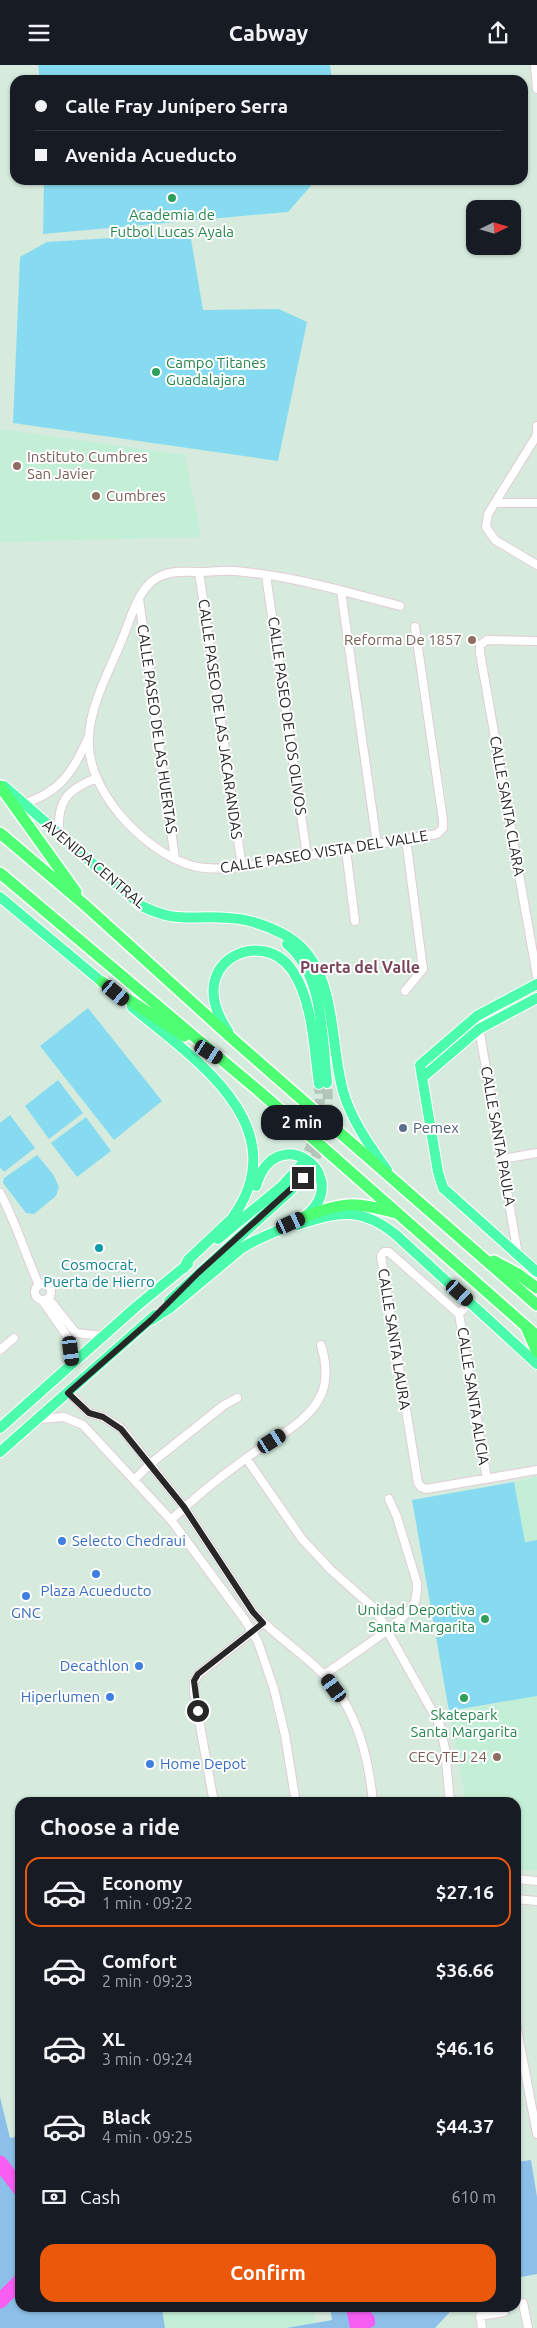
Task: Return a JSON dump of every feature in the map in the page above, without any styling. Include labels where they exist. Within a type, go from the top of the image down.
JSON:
[{"type":"highway","points":[[0,786],[86,906]]},
{"type":"highway","points":[[0,833],[86,906],[236,1043],[537,1305]]},
{"type":"highway","points":[[0,873],[223,1061],[537,1336]]},
{"type":"highway","points":[[102,982],[223,1061]]},
{"type":"highway","points":[[304,1217],[329,1207],[346,1203],[369,1206],[398,1214]]},
{"type":"highway","points":[[476,1252],[518,1274],[537,1288]]},
{"type":"highway","points":[[527,1327],[537,1352]]},
{"type":"main road","name":"AVENIDA CENTRAL","points":[[0,782],[22,804],[126,895],[154,912],[179,918],[229,917],[250,921],[268,927],[294,941],[313,959],[321,975],[326,995],[339,1076],[346,1101],[370,1146],[392,1178]]},
{"type":"main road","points":[[0,897],[183,1050],[210,1075],[243,1116],[251,1139],[253,1169],[246,1196],[233,1217]]},
{"type":"main road","points":[[236,1043],[220,1020],[214,1005],[213,983],[217,972],[224,963],[244,952],[266,951],[276,955],[292,970],[302,990],[323,1084],[318,1005],[312,980],[304,962],[296,951],[268,927]]},
{"type":"main road","points":[[537,984],[477,1016],[420,1065],[439,1178],[447,1191],[537,1272]]},
{"type":"main road","points":[[422,1077],[479,1029],[537,999]]},
{"type":"main road","points":[[151,1320],[170,1308],[235,1253],[266,1235],[304,1217],[319,1199],[320,1179],[318,1171],[309,1161],[289,1155],[276,1158],[264,1165],[252,1196],[188,1260],[184,1268]]},
{"type":"main road","points":[[0,1428],[104,1336],[305,1168],[298,1185],[198,1273],[151,1320],[0,1452]]},
{"type":"main road","points":[[266,1235],[335,1214],[345,1213],[366,1216],[387,1227],[537,1364]]},
{"type":"street","points":[[535,65],[537,89]]},
{"type":"street","points":[[537,426],[537,435],[495,503],[487,519],[486,527],[495,540],[537,565]]},
{"type":"street","points":[[495,503],[537,503]]},
{"type":"street","name":"CALLE PASEO VISTA DEL VALLE","points":[[22,804],[48,795],[77,763],[88,737],[92,712],[139,599],[150,582],[161,575],[174,572],[233,571],[266,575],[400,606]]},
{"type":"street","name":"CALLE PASEO DE LAS JACARANDAS","points":[[199,572],[242,867]]},
{"type":"street","name":"CALLE PASEO DE LOS OLIVOS","points":[[266,575],[307,856]]},
{"type":"street","points":[[341,591],[377,845]]},
{"type":"street","name":"CALLE PASEO DE LAS HUERTAS","points":[[139,599],[175,859]]},
{"type":"street","name":"CALLE PASEO VISTA DEL VALLE","points":[[88,737],[91,760],[97,778],[115,810],[142,837],[175,859],[194,867],[214,869],[242,867],[437,834],[443,828],[443,820],[415,627]]},
{"type":"street","name":"CALLE SANTA CLARA","points":[[537,641],[487,640],[480,645],[537,976]]},
{"type":"street","points":[[77,763],[91,760]]},
{"type":"street","points":[[59,835],[58,814],[67,795],[76,787],[97,778]]},
{"type":"street","points":[[56,787],[67,795]]},
{"type":"street","points":[[405,991],[423,969],[406,839]]},
{"type":"street","points":[[346,850],[355,921]]},
{"type":"street","name":"CALLE SANTA PAULA","points":[[477,1016],[518,1256]]},
{"type":"street","points":[[502,1159],[537,1153]]},
{"type":"street","points":[[0,1193],[12,1214],[39,1285]]},
{"type":"street","name":"CALLE SANTA LAURA","points":[[460,1314],[389,1252],[384,1252],[381,1255],[418,1483],[426,1489],[487,1479]]},
{"type":"street","points":[[45,1299],[50,1293],[49,1287],[44,1284],[39,1285],[35,1289],[35,1295],[45,1299],[76,1333],[104,1336]]},
{"type":"street","points":[[45,1299],[69,1339],[73,1364]]},
{"type":"street","points":[[460,1314],[471,1302]]},
{"type":"street","name":"CALLE SANTA ALICIA","points":[[460,1314],[487,1479]]},
{"type":"street","points":[[69,1339],[76,1333]]},
{"type":"street","points":[[0,1350],[14,1338]]},
{"type":"street","points":[[171,1520],[184,1507],[246,1458],[300,1420],[321,1395],[324,1383],[325,1357],[322,1345]]},
{"type":"street","points":[[68,1393],[89,1413],[103,1417],[121,1429],[184,1507],[253,1612],[263,1623],[324,1675],[344,1703],[365,1751],[372,1797]]},
{"type":"street","points":[[134,1480],[150,1464],[224,1405],[237,1398]]},
{"type":"street","points":[[38,1419],[64,1417],[83,1425],[171,1520],[252,1631],[258,1642],[276,1698],[285,1735],[295,1797]]},
{"type":"street","points":[[246,1458],[302,1539],[331,1570],[374,1609],[440,1725],[445,1749],[449,1797]]},
{"type":"street","points":[[487,1479],[537,1470]]},
{"type":"street","points":[[324,1675],[386,1629],[414,1604],[418,1593],[414,1574],[397,1517],[389,1499]]},
{"type":"street","points":[[213,1797],[194,1692],[194,1681],[198,1674],[263,1623]]},
{"type":"street","points":[[521,1879],[537,1881]]},
{"type":"street","points":[[521,1899],[537,1901]]},
{"type":"street","points":[[521,2050],[537,2134]]},
{"type":"street","points":[[523,2303],[528,2328]]},
{"type":"street","points":[[482,2328],[480,2315],[504,2312]]},
{"type":"shaded area","points":[[38,65],[330,65],[331,75],[39,75]]},
{"type":"shaded area","name":"Academia de Futbol Lucas Ayala","points":[[44,185],[312,185],[288,212],[43,234]]},
{"type":"shaded area","name":"Campo Titanes Guadalajara","points":[[190,233],[203,310],[279,309],[307,322],[278,461],[13,423],[20,257],[47,242]]},
{"type":"shaded area","name":"Cumbres","points":[[0,429],[185,455],[201,537],[0,542]]},
{"type":"shaded area","points":[[88,1008],[162,1101],[114,1140],[40,1046]]},
{"type":"shaded area","points":[[58,1080],[83,1113],[49,1139],[25,1106]]},
{"type":"shaded area","points":[[10,1115],[35,1148],[4,1172],[0,1167],[0,1123]]},
{"type":"shaded area","points":[[86,1117],[111,1151],[77,1177],[51,1143]]},
{"type":"shaded area","points":[[37,1155],[53,1174],[59,1187],[56,1196],[34,1214],[26,1213],[3,1183],[4,1178]]},
{"type":"shaded area","points":[[537,1477],[537,1540],[525,1542],[514,1482]]},
{"type":"shaded area","name":"Unidad Deportiva Santa Margarita","points":[[514,1482],[525,1542],[537,1540],[537,1696],[449,1711],[412,1500]]},
{"type":"shaded area","name":"CECyTEJ 24","points":[[537,1696],[537,1870],[521,1869],[521,1797],[465,1797],[449,1712]]},
{"type":"shaded area","points":[[0,2097],[10,2138],[15,2137],[15,2312],[163,2312],[165,2328],[0,2328]]},
{"type":"shaded area","points":[[531,2160],[537,2197],[537,2274],[521,2277],[521,2161]]},
{"type":"shaded area","points":[[163,2312],[314,2312],[316,2323],[286,2328],[165,2328]]},
{"type":"shaded area","points":[[331,2312],[449,2313],[435,2328],[286,2328],[332,2320]]},
{"type":"shaded area","points":[[347,2312],[371,2312],[375,2318],[375,2325],[370,2328],[350,2328]]},
{"type":"waterway","points":[[0,2163],[15,2182]]},
{"type":"waterway","points":[[0,2301],[15,2286]]},
{"type":"tunnel","points":[[309,1171],[319,1150],[325,1128],[328,1106],[327,1083]]},
{"type":"tunnel","points":[[301,1165],[315,1136],[320,1106],[319,1084]]},
{"type":"place","name":"Academia de Futbol Lucas Ayala","points":[[172,198]]},
{"type":"place","name":"Campo Titanes Guadalajara","points":[[156,372]]},
{"type":"place","name":"Instituto Cumbres San Javier","points":[[17,466]]},
{"type":"place","name":"Cumbres","points":[[96,496]]},
{"type":"place","name":"Reforma De 1857","points":[[472,640]]},
{"type":"place","name":"Pemex","points":[[403,1128]]},
{"type":"place","name":"Cosmocrat, Puerta de Hierro","points":[[99,1248]]},
{"type":"place","name":"Selecto Chedraui","points":[[62,1541]]},
{"type":"place","name":"Plaza Acueducto","points":[[96,1574]]},
{"type":"place","name":"GNC","points":[[26,1596]]},
{"type":"place","name":"Unidad Deportiva Santa Margarita","points":[[485,1619]]},
{"type":"place","name":"Decathlon","points":[[139,1666]]},
{"type":"place","name":"Hiperlumen","points":[[110,1697]]},
{"type":"place","name":"Skatepark Santa Margarita","points":[[464,1698]]},
{"type":"place","name":"CECyTEJ 24","points":[[497,1757]]},
{"type":"place","name":"Home Depot","points":[[150,1764]]},
{"type":"district","name":"Puerta del Valle","points":[[360,967]]},
{"type":"route","points":[[198,1711],[194,1692],[194,1681],[198,1674],[263,1623],[253,1612],[184,1507],[121,1429],[103,1417],[89,1413],[68,1393],[151,1320],[198,1273],[298,1185],[303,1178]]}]
